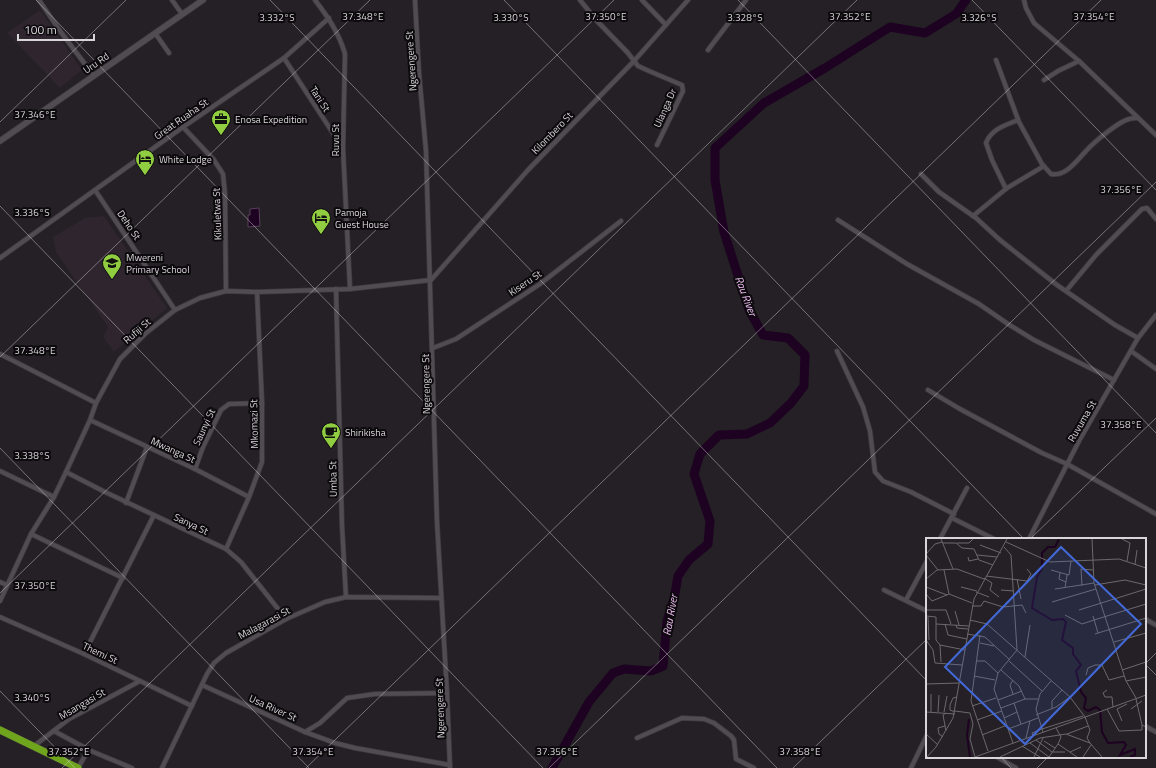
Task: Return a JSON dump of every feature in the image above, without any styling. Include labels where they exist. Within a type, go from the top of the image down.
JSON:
[{"type":"highway","points":[[0,730],[78,768]]},
{"type":"street","points":[[39,0],[94,76]]},
{"type":"street","points":[[172,0],[182,14]]},
{"type":"street","name":"Uru Rd","points":[[0,141],[203,0]]},
{"type":"street","name":"Ruvu St","points":[[315,0],[329,18],[342,40],[346,54],[342,148],[350,289]]},
{"type":"street","name":"Ngerengere St","points":[[415,0],[419,73],[426,151],[437,522],[450,767]]},
{"type":"street","points":[[580,0],[634,61]]},
{"type":"street","points":[[642,0],[666,25]]},
{"type":"street","name":"Kilombero St","points":[[431,280],[528,170],[634,61],[688,0]]},
{"type":"street","points":[[708,50],[746,0]]},
{"type":"street","points":[[1024,0],[1026,8],[1034,23],[1079,61],[1156,135]]},
{"type":"street","name":"Great Ruaha St","points":[[0,258],[183,127],[284,58],[329,18]]},
{"type":"street","points":[[155,33],[169,53]]},
{"type":"street","name":"Tani St","points":[[284,58],[342,148]]},
{"type":"street","points":[[996,60],[1018,120],[1044,166],[1051,174],[1059,174],[1070,168],[1094,143],[1117,125],[1130,119],[1138,118]]},
{"type":"street","name":"Ulanga Dr","points":[[634,61],[642,68],[681,84],[683,87],[682,94],[657,145]]},
{"type":"street","points":[[1044,80],[1058,71],[1079,61]]},
{"type":"street","points":[[1006,189],[992,160],[986,143],[995,131],[1018,120]]},
{"type":"street","name":"Kikuletwa St","points":[[183,127],[214,160],[223,174],[225,194],[226,291]]},
{"type":"street","points":[[973,216],[1006,189],[1044,166]]},
{"type":"street","points":[[921,174],[939,192],[973,216],[1000,240],[1066,291],[1116,326],[1138,338]]},
{"type":"street","name":"Deho St","points":[[95,190],[175,310]]},
{"type":"street","points":[[1066,291],[1096,255],[1142,209],[1145,208],[1149,210],[1156,219]]},
{"type":"street","points":[[838,220],[907,264],[979,304],[1034,340],[1114,380]]},
{"type":"street","name":"Kiseru St","points":[[433,348],[456,339],[540,284],[621,221]]},
{"type":"street","name":"Rufiji St","points":[[0,601],[31,534],[54,497],[90,420],[96,403],[124,354],[146,333],[175,310],[200,298],[226,291],[257,292],[336,288],[350,289],[431,280]]},
{"type":"street","name":"Umba St","points":[[336,288],[342,526],[346,597]]},
{"type":"street","name":"Mkomazi St","points":[[226,549],[249,497],[262,462],[262,403],[257,292]]},
{"type":"street","name":"Ruvuma St","points":[[1030,538],[1067,464],[1114,380],[1138,338],[1156,315]]},
{"type":"street","points":[[837,351],[863,407],[870,431],[875,472],[883,481],[911,492],[992,538]]},
{"type":"street","points":[[1131,351],[1156,369]]},
{"type":"street","points":[[0,354],[96,403]]},
{"type":"street","points":[[928,390],[960,409],[1042,453],[1067,464],[1156,514]]},
{"type":"street","name":"Saunyi St","points":[[195,469],[207,440],[224,406],[228,404],[262,403]]},
{"type":"street","name":"Mwanga St","points":[[90,420],[195,469],[249,497]]},
{"type":"street","points":[[126,503],[147,447]]},
{"type":"street","points":[[0,471],[54,497]]},
{"type":"street","name":"Sanya St","points":[[66,472],[126,503],[226,549],[241,562],[286,619]]},
{"type":"street","points":[[941,538],[967,488]]},
{"type":"street","points":[[84,654],[154,515]]},
{"type":"street","points":[[31,534],[123,578]]},
{"type":"street","points":[[906,600],[926,563]]},
{"type":"street","points":[[0,582],[7,585]]},
{"type":"street","points":[[884,590],[926,610]]},
{"type":"street","name":"Malagarasi St","points":[[162,768],[214,663],[226,653],[286,619],[325,602],[346,597],[441,598]]},
{"type":"street","name":"Themi St","points":[[0,617],[84,654],[192,706]]},
{"type":"street","points":[[1146,620],[1156,625]]},
{"type":"street","name":"Msangasi St","points":[[34,746],[69,719],[140,681]]},
{"type":"street","name":"Usa River St","points":[[202,685],[305,732],[320,723],[347,698],[375,694],[447,693]]},
{"type":"street","points":[[637,738],[682,718],[704,719],[714,723],[731,736],[734,740],[736,759],[754,768]]},
{"type":"street","points":[[1146,727],[1156,732]]},
{"type":"street","points":[[54,731],[91,751],[132,768]]},
{"type":"street","points":[[305,732],[335,743],[355,748],[450,767]]},
{"type":"street","points":[[911,768],[926,737]]},
{"type":"street","points":[[78,768],[86,754],[91,751]]},
{"type":"street","points":[[999,758],[1016,768]]},
{"type":"shaded area","points":[[40,10],[82,70],[60,88],[7,33]]},
{"type":"shaded area","points":[[259,208],[260,226],[248,227],[248,215],[250,215],[250,209]]},
{"type":"shaded area","name":"Mwereni Primary School","points":[[104,216],[167,308],[114,352],[103,337],[108,327],[56,252],[53,237],[85,218]]},
{"type":"waterway","name":"Rau River","points":[[552,768],[589,702],[613,673],[624,669],[651,671],[663,666],[667,621],[674,599],[678,576],[689,560],[708,544],[710,521],[694,474],[700,454],[719,435],[747,434],[770,423],[791,403],[804,386],[805,355],[788,338],[763,335],[749,310],[724,232],[715,180],[715,148],[764,103],[825,68],[890,27],[925,33],[956,14],[966,0]]},
{"type":"place","name":"Enosa Expedition","points":[[221,136]]},
{"type":"place","name":"White Lodge","points":[[145,176]]},
{"type":"place","name":"Pamoja Guest House","points":[[321,235]]},
{"type":"place","name":"Mwereni Primary School","points":[[112,280]]},
{"type":"place","name":"Shirikisha","points":[[331,449]]}]
